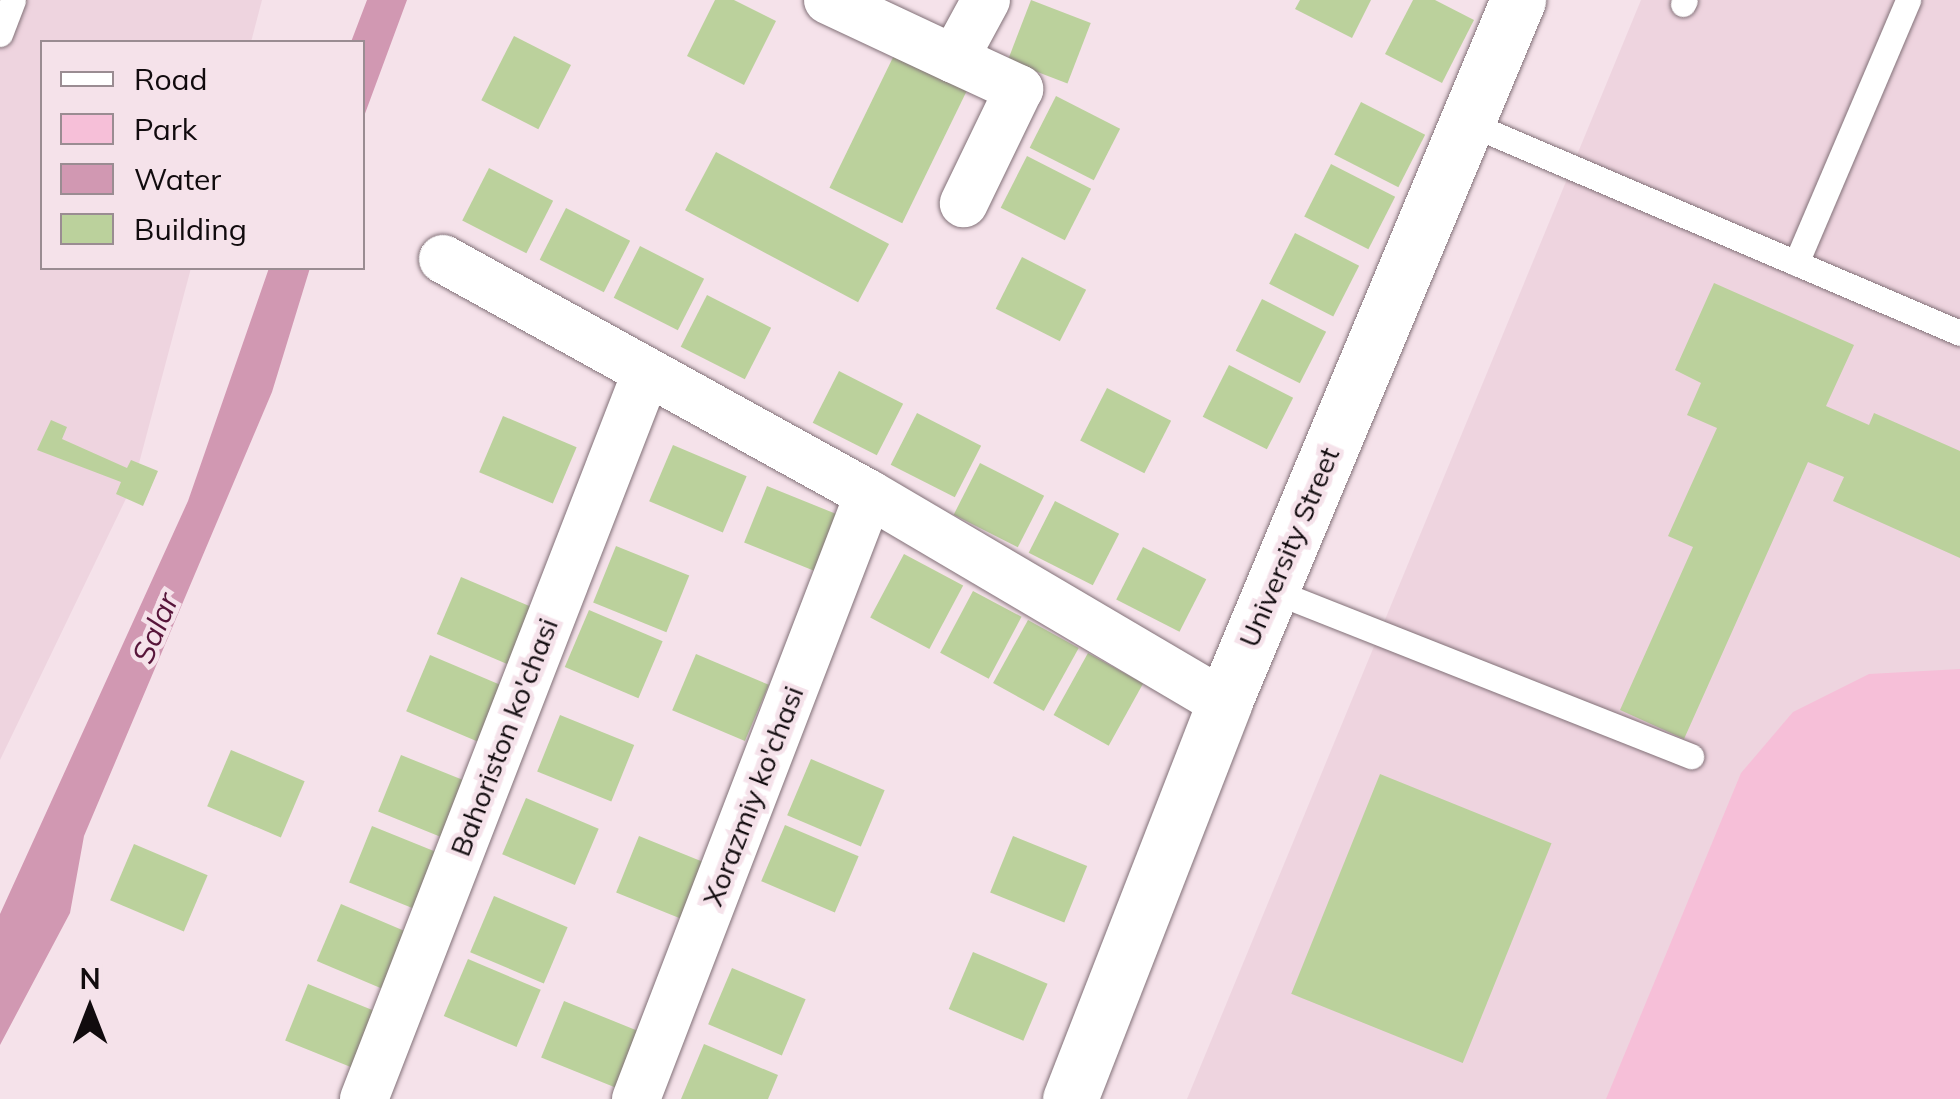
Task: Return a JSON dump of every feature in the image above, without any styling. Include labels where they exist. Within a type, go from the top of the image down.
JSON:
[{"type":"main road","name":"University Street","points":[[1070,1099],[1224,703],[1466,122],[1507,4]]},
{"type":"street","points":[[828,0],[1019,89],[964,202]]},
{"type":"street","points":[[954,59],[986,0]]},
{"type":"street","points":[[442,260],[645,376],[869,494],[1224,703]]},
{"type":"street","name":"Bahoriston ko'chasi","points":[[364,1099],[645,376]]},
{"type":"street","name":"Xorazmiy ko'chasi","points":[[636,1099],[869,494]]},
{"type":"lane","points":[[0,34],[14,0]]},
{"type":"lane","points":[[1796,263],[1908,0]]},
{"type":"lane","points":[[1466,122],[1960,333]]},
{"type":"lane","points":[[1271,590],[1690,756]]},
{"type":"shaded area","points":[[0,0],[262,0],[252,40],[40,40],[40,270],[190,270],[134,482],[0,760]]},
{"type":"shaded area","points":[[1641,0],[1960,0],[1960,1099],[1187,1099]]},
{"type":"green space","points":[[1960,669],[1960,1099],[1606,1099],[1741,773],[1793,712],[1869,674]]},
{"type":"water","points":[[367,0],[407,0],[365,114],[365,40],[352,40]]},
{"type":"water","name":"Salar","points":[[268,270],[309,270],[272,392],[84,836],[70,913],[0,1045],[0,914],[188,501]]},
{"type":"building","points":[[715,0],[734,0],[776,21],[744,85],[687,56]]},
{"type":"building","points":[[1031,0],[1091,23],[1067,84],[1008,61]]},
{"type":"building","points":[[1300,0],[1371,0],[1352,38],[1295,9]]},
{"type":"building","points":[[1413,0],[1435,0],[1474,20],[1442,83],[1385,54]]},
{"type":"building","points":[[514,36],[571,65],[538,129],[481,100]]},
{"type":"building","points":[[900,43],[973,79],[902,223],[829,188]]},
{"type":"building","points":[[1056,96],[1120,129],[1094,180],[1030,148]]},
{"type":"building","points":[[1361,102],[1425,135],[1398,187],[1334,155]]},
{"type":"building","points":[[716,152],[889,244],[858,302],[685,210]]},
{"type":"building","points":[[1027,156],[1091,189],[1065,240],[1001,208]]},
{"type":"building","points":[[1331,164],[1395,197],[1368,249],[1304,217]]},
{"type":"building","points":[[489,168],[553,201],[526,253],[462,221]]},
{"type":"building","points":[[566,208],[630,241],[604,292],[540,260]]},
{"type":"building","points":[[1295,233],[1359,266],[1333,316],[1269,284]]},
{"type":"building","points":[[640,246],[704,279],[678,330],[614,298]]},
{"type":"building","points":[[1022,257],[1086,290],[1060,341],[996,309]]},
{"type":"building","points":[[1714,283],[1854,345],[1826,406],[1869,425],[1874,413],[1960,451],[1960,558],[1833,501],[1844,477],[1808,462],[1684,739],[1620,710],[1693,547],[1668,536],[1717,428],[1687,415],[1701,383],[1675,370]]},
{"type":"building","points":[[707,295],[771,328],[745,379],[681,347]]},
{"type":"building","points":[[1262,299],[1326,332],[1300,383],[1236,351]]},
{"type":"building","points":[[1229,365],[1293,398],[1267,449],[1203,417]]},
{"type":"building","points":[[839,371],[903,404],[877,455],[813,423]]},
{"type":"building","points":[[1107,388],[1171,421],[1144,473],[1080,441]]},
{"type":"building","points":[[917,413],[981,446],[955,497],[891,465]]},
{"type":"building","points":[[503,416],[577,447],[553,503],[479,472]]},
{"type":"building","points":[[51,420],[67,427],[62,439],[127,468],[131,460],[158,471],[143,506],[116,494],[121,482],[37,450]]},
{"type":"building","points":[[673,445],[747,476],[723,532],[649,501]]},
{"type":"building","points":[[980,463],[1044,496],[1018,547],[954,515]]},
{"type":"building","points":[[767,486],[841,516],[818,573],[744,543]]},
{"type":"building","points":[[1055,501],[1119,534],[1093,585],[1029,553]]},
{"type":"building","points":[[616,546],[689,576],[666,632],[593,603]]},
{"type":"building","points":[[1143,547],[1206,579],[1179,632],[1116,600]]},
{"type":"building","points":[[904,554],[963,585],[929,649],[870,618]]},
{"type":"building","points":[[461,577],[535,608],[510,665],[437,634]]},
{"type":"building","points":[[973,591],[1022,617],[989,679],[940,653]]},
{"type":"building","points":[[589,610],[663,641],[638,698],[565,667]]},
{"type":"building","points":[[1028,620],[1079,648],[1044,711],[993,683]]},
{"type":"building","points":[[1088,653],[1143,684],[1109,746],[1054,715]]},
{"type":"building","points":[[696,654],[769,685],[745,741],[672,710]]},
{"type":"building","points":[[430,655],[504,686],[480,742],[406,711]]},
{"type":"building","points":[[560,715],[634,745],[611,802],[537,772]]},
{"type":"building","points":[[231,750],[305,781],[281,837],[207,806]]},
{"type":"building","points":[[401,755],[474,785],[451,841],[378,812]]},
{"type":"building","points":[[811,759],[885,790],[861,846],[787,815]]},
{"type":"building","points":[[1380,774],[1552,843],[1463,1063],[1291,994]]},
{"type":"building","points":[[526,798],[599,829],[575,885],[502,854]]},
{"type":"building","points":[[785,825],[859,856],[835,912],[761,881]]},
{"type":"building","points":[[372,826],[446,856],[423,913],[349,883]]},
{"type":"building","points":[[639,836],[713,866],[690,923],[616,893]]},
{"type":"building","points":[[1013,836],[1087,866],[1064,923],[990,893]]},
{"type":"building","points":[[134,844],[208,875],[184,931],[110,900]]},
{"type":"building","points":[[494,896],[568,927],[544,983],[470,952]]},
{"type":"building","points":[[341,904],[415,935],[390,992],[317,961]]},
{"type":"building","points":[[973,952],[1048,984],[1023,1041],[949,1009]]},
{"type":"building","points":[[468,959],[541,990],[516,1047],[444,1016]]},
{"type":"building","points":[[732,968],[806,999],[782,1055],[708,1024]]},
{"type":"building","points":[[308,984],[382,1014],[359,1071],[285,1041]]},
{"type":"building","points":[[564,1001],[638,1031],[615,1088],[541,1058]]},
{"type":"building","points":[[704,1044],[778,1075],[768,1099],[681,1099]]}]
